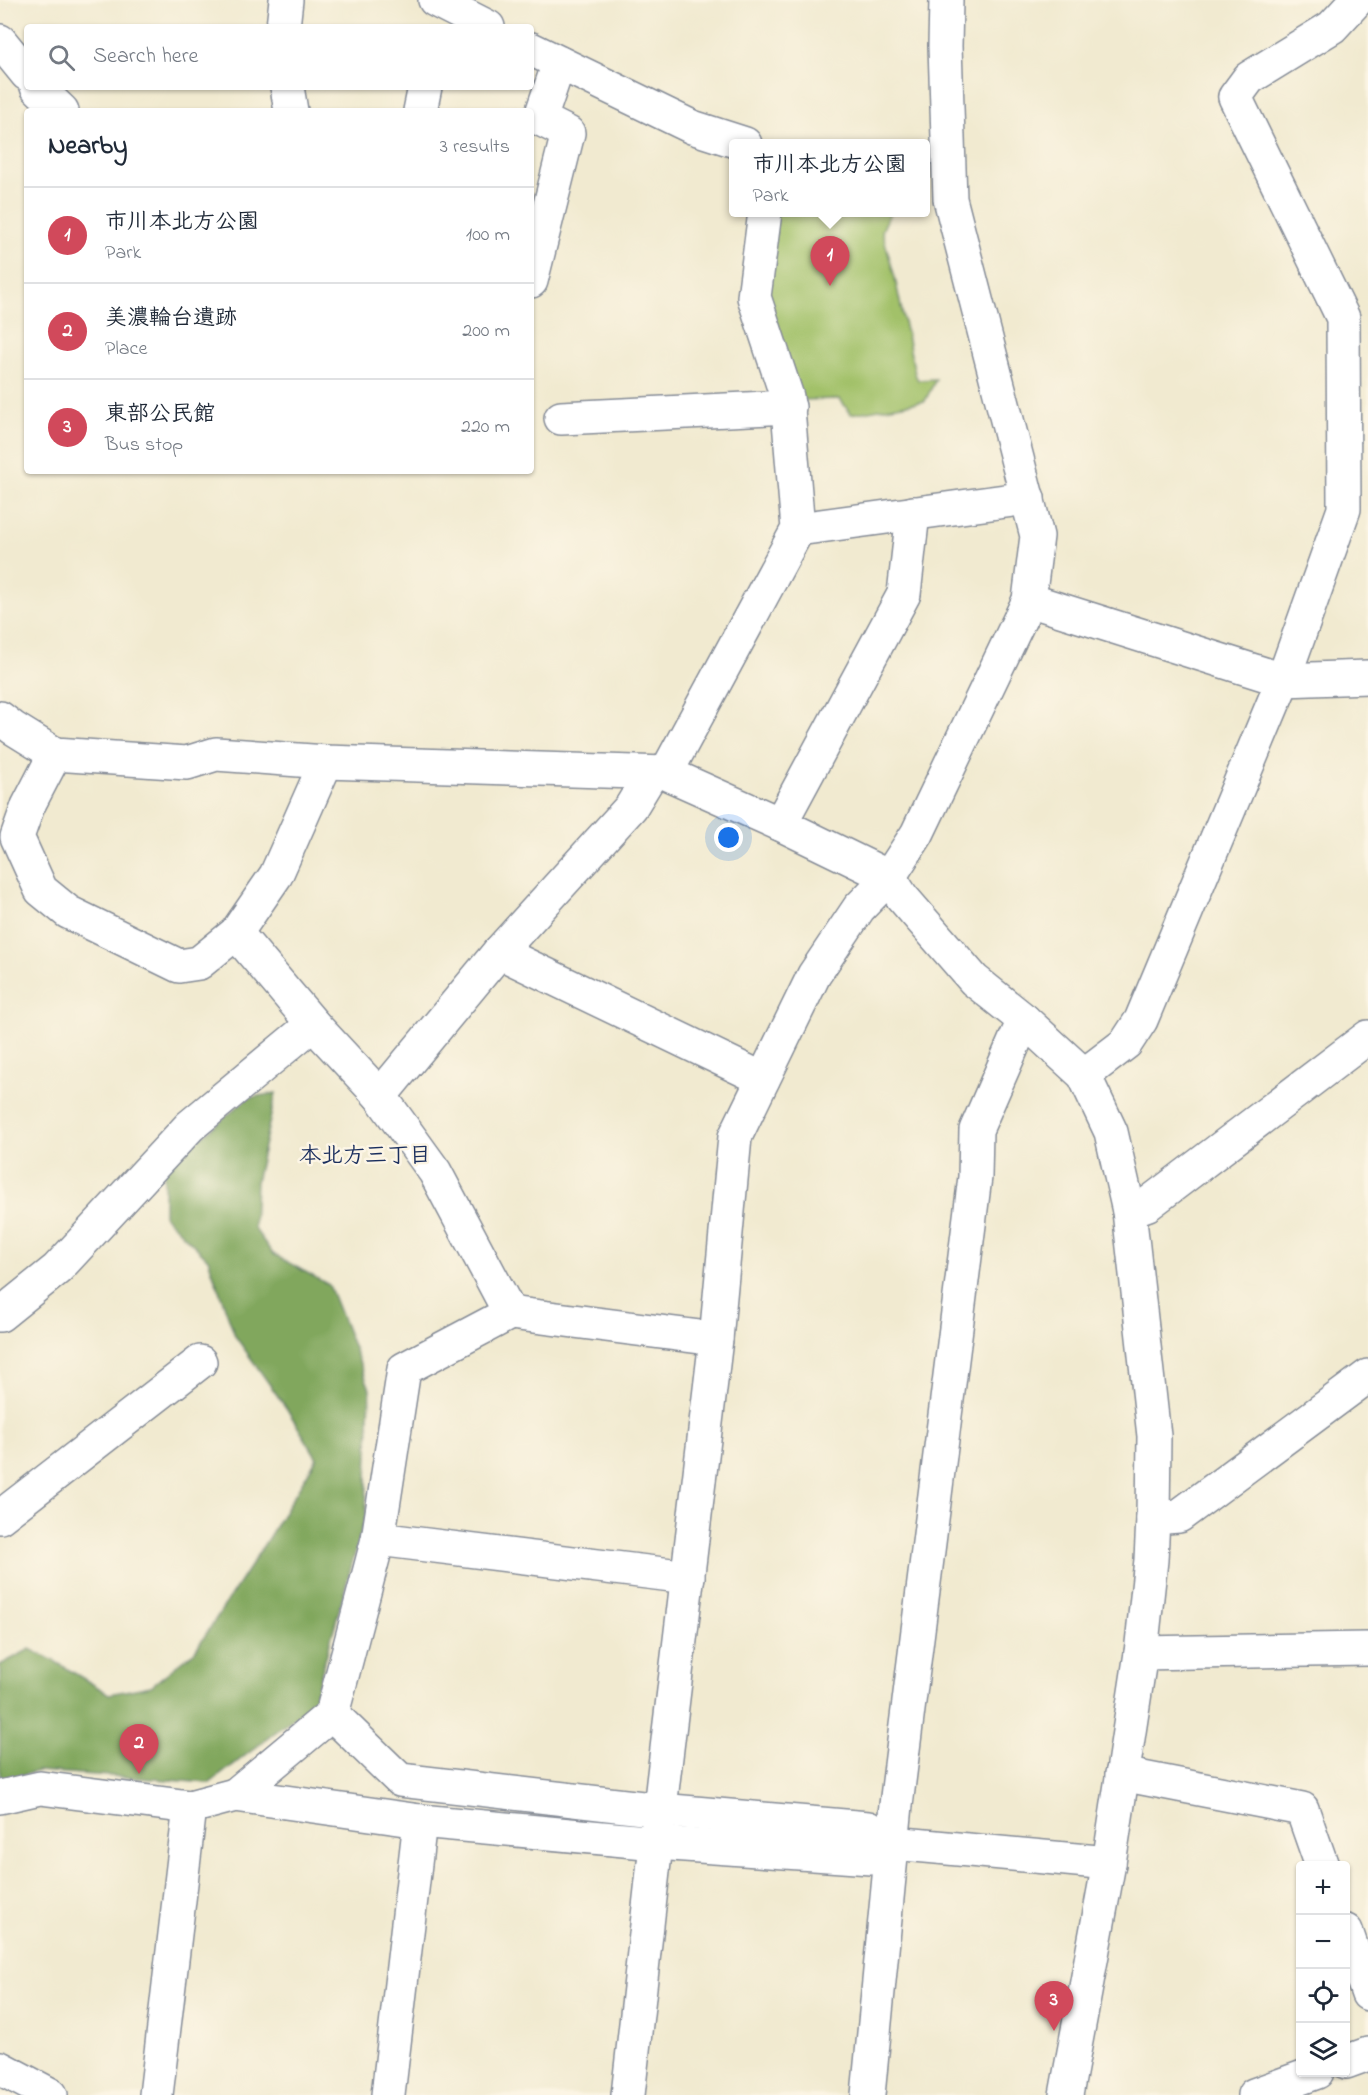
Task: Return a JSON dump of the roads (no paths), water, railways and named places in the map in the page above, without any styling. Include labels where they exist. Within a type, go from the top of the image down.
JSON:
[{"type":"street","points":[[284,24],[286,0]]},
{"type":"street","points":[[628,2095],[716,1339],[735,1137],[814,975],[859,908],[889,878],[917,834],[1029,600],[1037,536],[1028,498],[938,195],[946,0]]},
{"type":"street","points":[[1083,1075],[1126,1043],[1141,1020],[1283,680],[1344,509],[1343,318],[1235,97],[1249,78],[1332,27],[1357,0]]},
{"type":"street","points":[[439,10],[479,24]]},
{"type":"street","points":[[0,41],[24,70]]},
{"type":"street","points":[[534,269],[568,133],[540,119],[545,56],[692,127],[729,139]]},
{"type":"street","points":[[40,90],[59,108]]},
{"type":"street","points":[[288,90],[290,108]]},
{"type":"street","points":[[421,108],[424,90]]},
{"type":"street","points":[[380,1096],[499,952],[659,773],[798,529],[789,407],[754,297],[764,217]]},
{"type":"street","points":[[561,418],[789,407]]},
{"type":"street","points":[[798,529],[1028,498]]},
{"type":"street","points":[[780,824],[904,594],[913,513]]},
{"type":"street","points":[[1029,600],[1283,680],[1368,677]]},
{"type":"street","points":[[0,718],[56,754],[187,762],[216,754],[326,762],[659,773],[780,824],[889,878],[902,897],[974,981],[1024,1020],[1083,1075],[1111,1132],[1130,1211],[1154,1436],[1153,1518],[1141,1653],[1109,1863],[1066,2095]]},
{"type":"street","points":[[56,754],[28,806],[17,837],[41,890],[68,912],[179,966],[199,963],[236,933],[276,875],[326,762]]},
{"type":"street","points":[[236,933],[313,1023],[380,1096],[435,1172],[510,1313]]},
{"type":"street","points":[[499,952],[763,1079]]},
{"type":"street","points":[[868,2095],[896,1805],[975,1177],[976,1130],[1024,1020]]},
{"type":"street","points":[[0,1315],[57,1269],[190,1126],[313,1023]]},
{"type":"street","points":[[1130,1211],[1148,1204],[1368,1036]]},
{"type":"street","points":[[235,1795],[332,1714],[378,1539],[404,1369],[510,1313],[716,1339]]},
{"type":"street","points":[[0,1517],[200,1362]]},
{"type":"street","points":[[1153,1518],[1179,1516],[1368,1376]]},
{"type":"street","points":[[378,1539],[688,1577]]},
{"type":"street","points":[[1141,1653],[1368,1649]]},
{"type":"street","points":[[332,1714],[400,1780],[660,1810],[868,1828],[893,1843],[1109,1863]]},
{"type":"street","points":[[1122,1774],[1302,1809],[1320,1861]]},
{"type":"street","points":[[0,1797],[40,1788],[190,1807],[235,1795],[420,1821],[656,1843],[871,1858],[893,1843]]},
{"type":"street","points":[[156,2095],[190,1807]]},
{"type":"street","points":[[388,2095],[420,1821]]},
{"type":"street","points":[[1350,1943],[1368,1994]]},
{"type":"street","points":[[1350,2061],[1368,2054]]},
{"type":"street","points":[[0,2068],[51,2095]]},
{"type":"street","points":[[1254,2095],[1306,2077]]},
{"type":"place","name":"市川本北方公園","points":[[830,286]]},
{"type":"place","name":"美濃輪台遺跡","points":[[139,1774]]},
{"type":"place","name":"東部公民館","points":[[1054,2031]]},
{"type":"district","name":"本北方三丁目","points":[[365,1154]]}]
